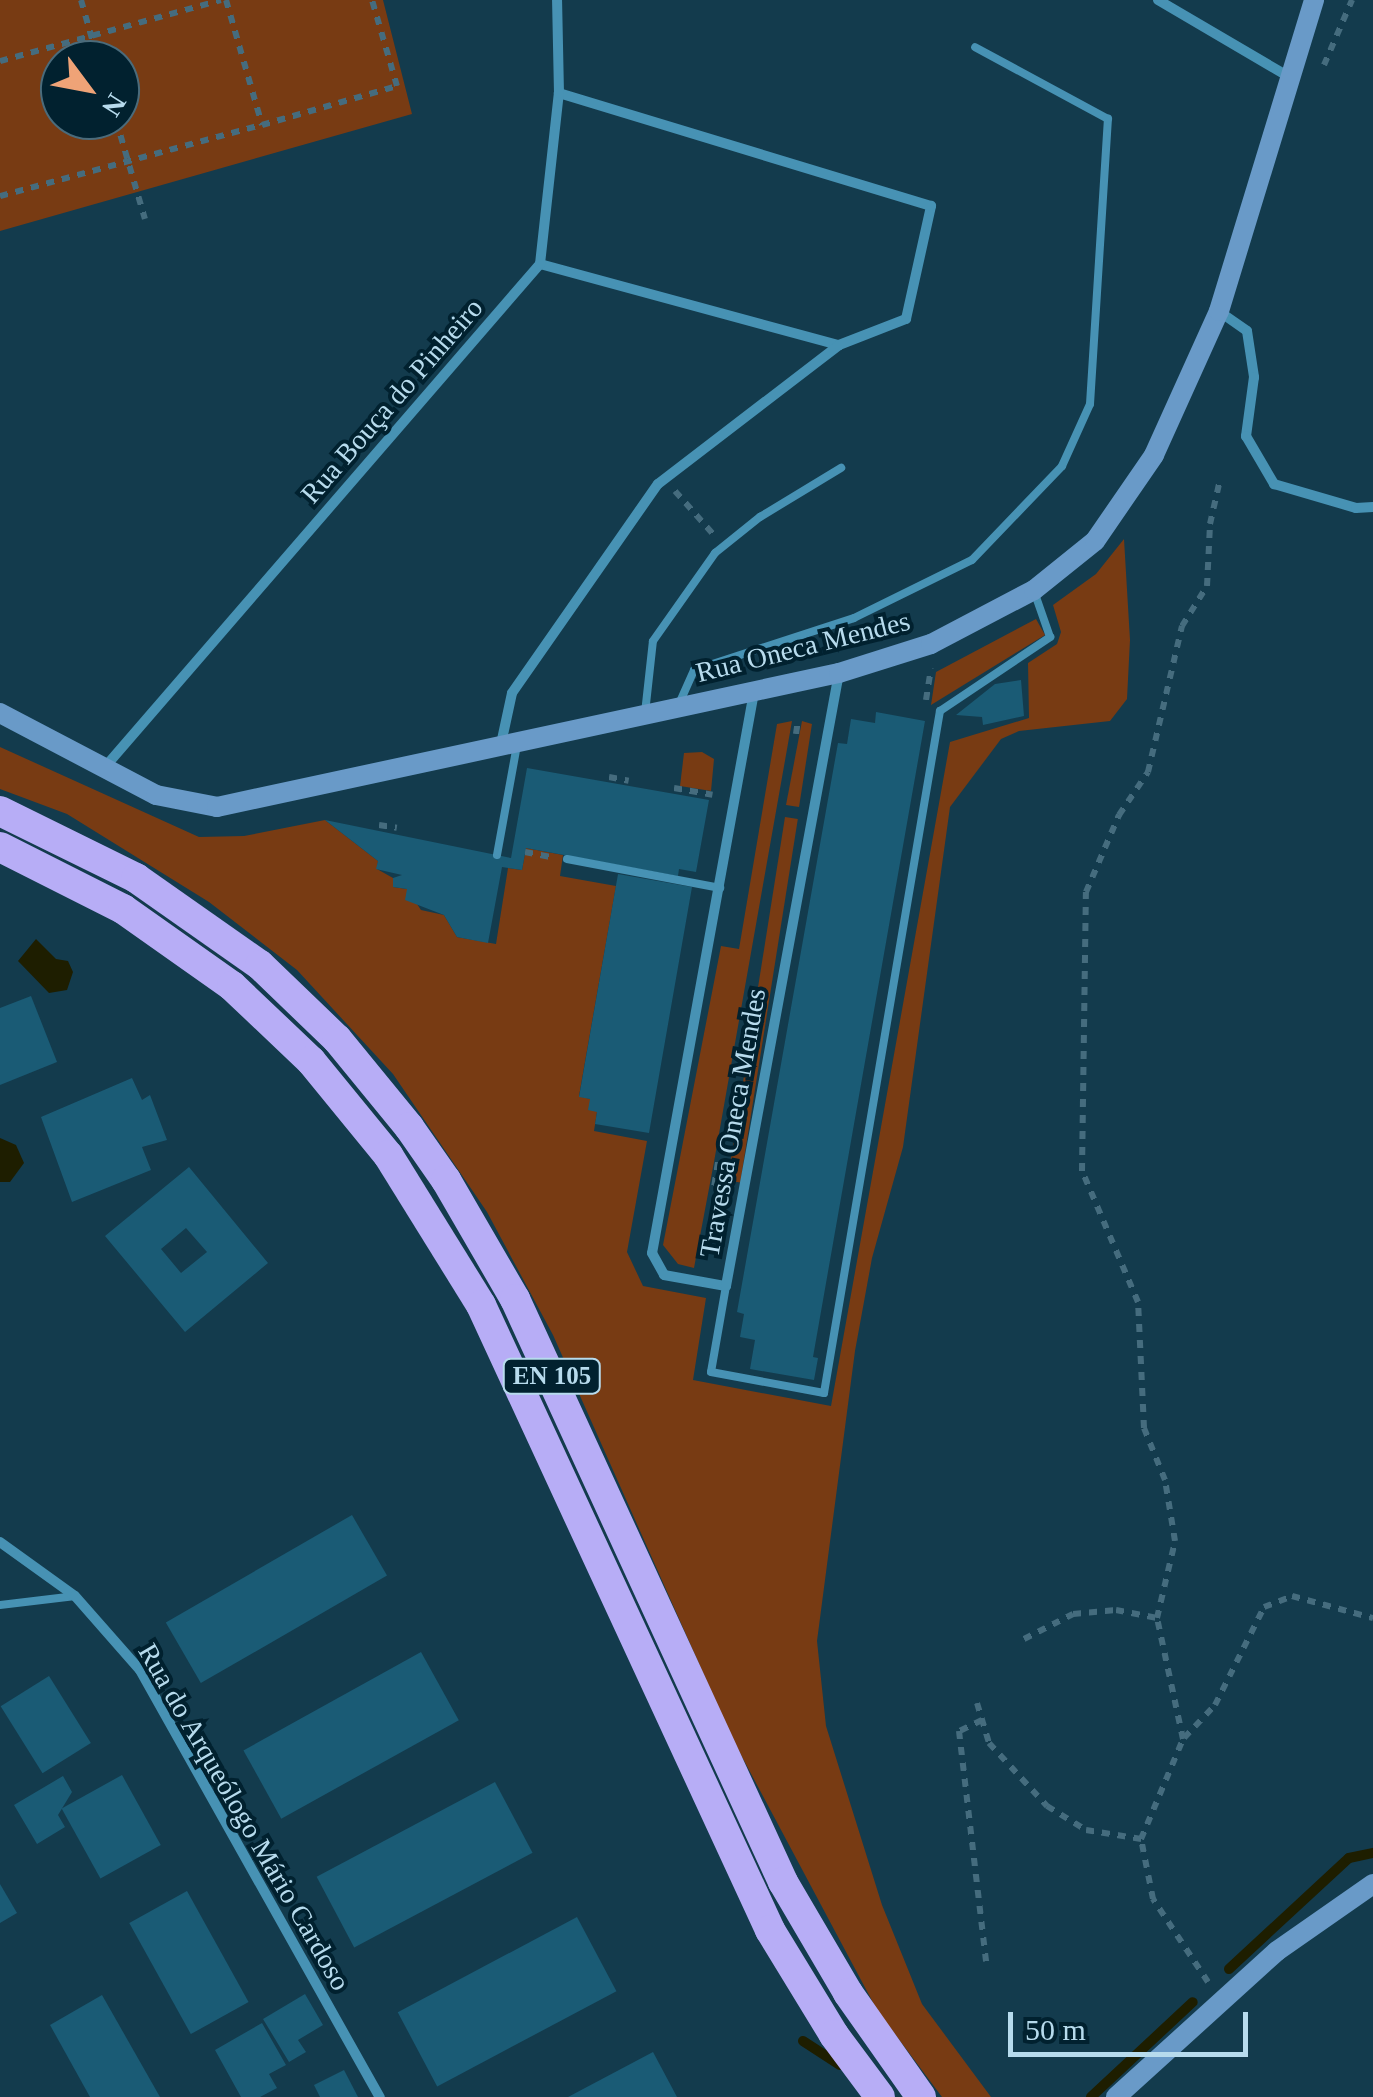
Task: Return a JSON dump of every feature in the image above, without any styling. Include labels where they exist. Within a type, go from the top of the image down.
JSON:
[{"type":"highway","name":"EN 105","points":[[0,811],[136,878],[233,945],[337,1039],[409,1127],[446,1180],[515,1299],[783,1882],[848,1993],[921,2097]]},
{"type":"highway","name":"EN 105","points":[[0,847],[122,908],[232,986],[310,1061],[388,1155],[481,1304],[770,1930],[834,2035],[880,2097]]},
{"type":"street","points":[[557,0],[559,93],[540,264],[839,344]]},
{"type":"street","points":[[1158,0],[1292,78]]},
{"type":"street","name":"Rua Oneca Mendes","points":[[0,712],[156,795],[218,807],[838,673],[931,644],[1034,590],[1095,540],[1154,454],[1219,311],[1314,0]]},
{"type":"street","points":[[509,743],[512,693],[658,484],[839,344],[906,319],[931,206],[559,93]]},
{"type":"street","name":"Rua Bouça do Pinheiro","points":[[104,768],[540,264]]},
{"type":"street","points":[[1219,311],[1247,331],[1254,377],[1246,436],[1274,484],[1356,508],[1373,507]]},
{"type":"street","name":"Travessa Oneca Mendes","points":[[754,692],[652,1252],[664,1275],[726,1286],[838,673]]},
{"type":"street","name":"Rua do Arqueólogo Mário Cardoso","points":[[0,1542],[75,1596],[140,1670],[380,2097]]},
{"type":"street","points":[[1116,2097],[1276,1950],[1373,1884]]},
{"type":"lane","points":[[678,706],[694,670],[854,618],[972,560],[1062,466],[1090,404],[1108,119],[975,48]]},
{"type":"lane","points":[[645,713],[654,641],[724,545],[760,517],[842,468]]},
{"type":"lane","points":[[726,1286],[711,1372],[824,1392],[940,711],[1050,637],[1034,590]]},
{"type":"lane","points":[[497,855],[509,743]]},
{"type":"lane","points":[[567,859],[721,888]]},
{"type":"lane","points":[[0,1605],[75,1596]]},
{"type":"path","points":[[81,0],[93,40]]},
{"type":"path","points":[[0,62],[224,0],[262,125]]},
{"type":"path","points":[[0,196],[129,164],[396,86],[372,0]]},
{"type":"path","points":[[122,140],[146,219]]},
{"type":"path","points":[[1183,1739],[1158,1618],[1175,1540],[1165,1480],[1144,1428],[1138,1302],[1082,1171],[1086,892],[1119,815],[1148,772],[1182,626],[1207,586],[1210,524],[1219,484]]},
{"type":"path","points":[[686,504],[724,545]]},
{"type":"path","points":[[796,734],[798,719]]},
{"type":"path","points":[[609,777],[629,780]]},
{"type":"path","points":[[674,788],[712,795]]},
{"type":"path","points":[[379,824],[397,828]]},
{"type":"path","points":[[714,1187],[718,1162]]},
{"type":"path","points":[[1222,2000],[1184,1951],[1153,1899],[1141,1839],[1183,1739],[1216,1704],[1264,1607],[1292,1596],[1373,1618]]},
{"type":"path","points":[[1024,1640],[1073,1614],[1116,1610],[1158,1618]]},
{"type":"path","points":[[977,1702],[989,1743],[1047,1806],[1086,1830],[1141,1839]]},
{"type":"path","points":[[982,1720],[960,1731],[986,1960]]},
{"type":"shaded area","points":[[0,0],[383,0],[412,114],[0,231]]},
{"type":"shaded area","points":[[1124,539],[1130,640],[1127,699],[1110,721],[1019,731],[1001,739],[950,807],[903,1147],[872,1258],[855,1351],[817,1641],[826,1726],[882,1905],[922,2004],[991,2097],[942,2097],[877,2010],[732,1738],[553,1335],[487,1212],[393,1074],[297,970],[209,902],[67,814],[0,789],[0,747],[199,837],[244,836],[325,820],[378,861],[377,869],[393,878],[393,887],[407,889],[421,910],[444,915],[457,937],[496,944],[508,868],[522,870],[526,848],[563,855],[560,876],[616,886],[579,1096],[590,1099],[597,1112],[594,1131],[647,1141],[627,1252],[643,1286],[706,1298],[693,1380],[831,1406],[950,742],[1029,718],[1028,663],[1057,644],[1061,632],[1053,605],[1096,574]]},
{"type":"shaded area","points":[[1036,619],[1045,635],[931,705],[936,672]]},
{"type":"shaded area","points":[[792,721],[694,1268],[678,1264],[663,1245],[721,946],[739,949],[777,724]]},
{"type":"shaded area","points":[[802,721],[812,724],[799,807],[786,805]]},
{"type":"shaded area","points":[[702,752],[714,759],[711,791],[680,786],[684,753]]},
{"type":"shaded area","points":[[785,817],[798,819],[740,1183],[727,1180]]},
{"type":"shaded area","points":[[36,939],[56,959],[68,961],[73,972],[67,990],[49,993],[18,961]]},
{"type":"shaded area","points":[[0,1138],[16,1145],[24,1163],[10,1182],[0,1182]]},
{"type":"shaded area","points":[[717,1192],[730,1195],[719,1242],[706,1239]]},
{"type":"building","points":[[1021,680],[1024,716],[983,725],[982,717],[956,715],[995,684]]},
{"type":"building","points":[[876,712],[925,721],[813,1357],[818,1358],[814,1380],[750,1369],[755,1340],[740,1337],[744,1314],[737,1312],[838,743],[847,744],[851,719],[875,723]]},
{"type":"building","points":[[527,768],[709,800],[696,872],[679,869],[678,876],[526,848],[522,870],[502,867],[488,943],[457,937],[444,915],[405,900],[407,889],[393,887],[393,878],[402,875],[376,869],[378,861],[325,820],[511,858]]},
{"type":"building","points":[[618,874],[692,887],[649,1133],[595,1124],[597,1112],[588,1110],[590,1099],[579,1097]]},
{"type":"building","points":[[31,996],[57,1062],[0,1085],[0,1008]]},
{"type":"building","points":[[132,1078],[142,1100],[150,1095],[167,1140],[142,1147],[151,1170],[72,1202],[41,1117]]},
{"type":"building","points":[[189,1167],[268,1263],[185,1332],[105,1236]],"holes":[[[186,1228],[207,1252],[181,1273],[161,1249]]]},
{"type":"building","points":[[352,1515],[387,1576],[201,1683],[166,1622]]},
{"type":"building","points":[[421,1652],[459,1720],[281,1819],[243,1750]]},
{"type":"building","points":[[49,1676],[91,1743],[43,1773],[1,1706]]},
{"type":"building","points":[[122,1775],[161,1845],[100,1878],[62,1808]]},
{"type":"building","points":[[63,1776],[72,1792],[58,1815],[65,1827],[37,1844],[14,1805]]},
{"type":"building","points":[[495,1782],[533,1853],[354,1947],[317,1877]]},
{"type":"building","points":[[0,1884],[17,1913],[0,1923]]},
{"type":"building","points":[[187,1891],[249,2002],[191,2034],[129,1923]]},
{"type":"building","points":[[577,1917],[616,1991],[437,2086],[398,2012]]},
{"type":"building","points":[[305,1994],[323,2025],[298,2040],[306,2052],[289,2062],[263,2019]]},
{"type":"building","points":[[102,1995],[160,2097],[90,2097],[50,2025]]},
{"type":"building","points":[[262,2023],[286,2065],[269,2074],[277,2088],[260,2097],[241,2097],[215,2050]]},
{"type":"building","points":[[653,2052],[677,2097],[568,2097]]},
{"type":"building","points":[[344,2070],[358,2097],[320,2097],[314,2085]]},
{"type":"waterway","points":[[1229,1969],[1349,1858],[1373,1853]]},
{"type":"waterway","points":[[1091,2097],[1193,2002]]},
{"type":"waterway","points":[[803,2041],[840,2065]]}]
